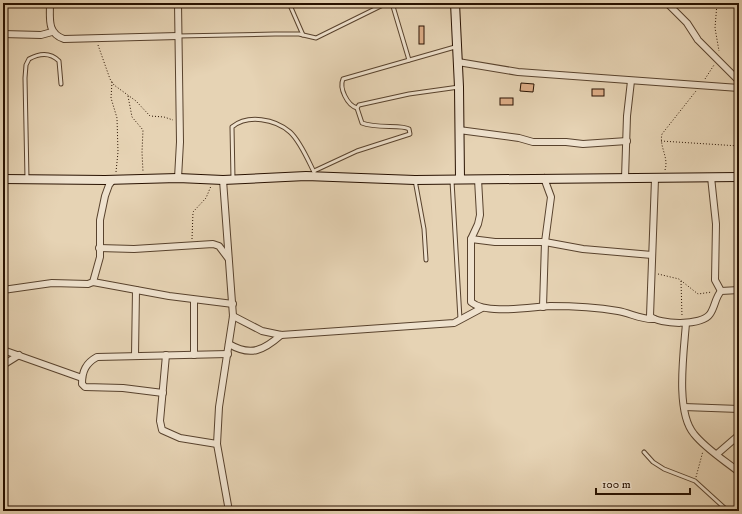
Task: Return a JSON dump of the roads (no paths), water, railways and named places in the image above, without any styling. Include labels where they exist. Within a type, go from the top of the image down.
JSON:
[{"type":"street","points":[[50,3],[50,25],[52,32],[57,37],[64,40],[178,36]]},
{"type":"street","points":[[178,3],[178,178]]},
{"type":"street","points":[[455,3],[459,87],[459,130],[456,179]]},
{"type":"street","points":[[667,3],[682,16],[698,40],[739,81]]},
{"type":"street","points":[[3,34],[40,35],[52,32]]},
{"type":"street","points":[[458,62],[518,72],[739,88]]},
{"type":"street","points":[[625,178],[626,141],[631,81]]},
{"type":"street","points":[[459,130],[518,138],[532,142],[566,142],[583,144],[626,141]]},
{"type":"street","points":[[3,179],[113,180],[178,178],[233,180],[314,174],[415,180],[544,178],[659,179],[739,177]]},
{"type":"street","points":[[711,177],[716,224],[715,280],[720,290]]},
{"type":"street","points":[[543,306],[544,242],[551,197],[544,178]]},
{"type":"street","points":[[467,317],[471,302],[471,239],[478,224],[480,215],[478,179]]},
{"type":"street","points":[[654,319],[650,316],[650,308],[653,274],[652,255],[659,179]]},
{"type":"street","points":[[93,282],[100,257],[100,220],[105,196],[109,185],[113,180]]},
{"type":"street","points":[[223,180],[233,316],[219,407],[217,444],[229,511]]},
{"type":"street","points":[[471,239],[495,242],[544,242],[583,249],[652,255]]},
{"type":"street","points":[[99,248],[134,250],[191,245],[216,245],[228,259]]},
{"type":"street","points":[[3,290],[52,283],[88,284],[93,282],[194,300],[233,304]]},
{"type":"street","points":[[135,356],[136,290]]},
{"type":"street","points":[[720,290],[739,290]]},
{"type":"street","points":[[233,316],[262,331],[281,335],[454,323],[482,308],[543,306],[579,306],[608,309],[627,312],[649,320],[654,319],[684,322],[705,319],[711,314],[720,290]]},
{"type":"street","points":[[194,300],[194,355]]},
{"type":"street","points":[[471,302],[482,308]]},
{"type":"street","points":[[684,322],[682,388],[687,422],[693,434],[739,472]]},
{"type":"street","points":[[229,344],[246,351],[257,350],[268,346],[281,335]]},
{"type":"street","points":[[3,350],[82,378]]},
{"type":"street","points":[[163,393],[122,388],[85,387],[82,384],[84,369],[88,362],[97,357],[228,354]]},
{"type":"street","points":[[3,365],[19,355]]},
{"type":"street","points":[[166,355],[160,421],[162,430],[180,438],[217,444]]},
{"type":"street","points":[[684,406],[739,409]]},
{"type":"street","points":[[717,454],[739,435]]},
{"type":"lane","points":[[290,3],[303,34]]},
{"type":"lane","points":[[178,36],[303,34],[316,38],[387,3]]},
{"type":"lane","points":[[392,3],[394,18],[409,60]]},
{"type":"lane","points":[[233,180],[232,127],[242,122],[261,118],[290,132],[314,174],[357,151],[410,134],[409,129],[405,126],[383,128],[368,126],[362,123],[357,108],[352,106],[347,101],[342,82],[344,78],[457,47]]},
{"type":"lane","points":[[27,179],[25,78],[26,66],[30,59],[45,54],[53,55],[59,61],[61,84]]},
{"type":"lane","points":[[357,108],[360,104],[409,94],[459,87]]},
{"type":"lane","points":[[456,179],[460,321]]},
{"type":"lane","points":[[415,180],[424,229],[426,260]]},
{"type":"lane","points":[[644,452],[664,469],[695,481],[728,511]]}]
